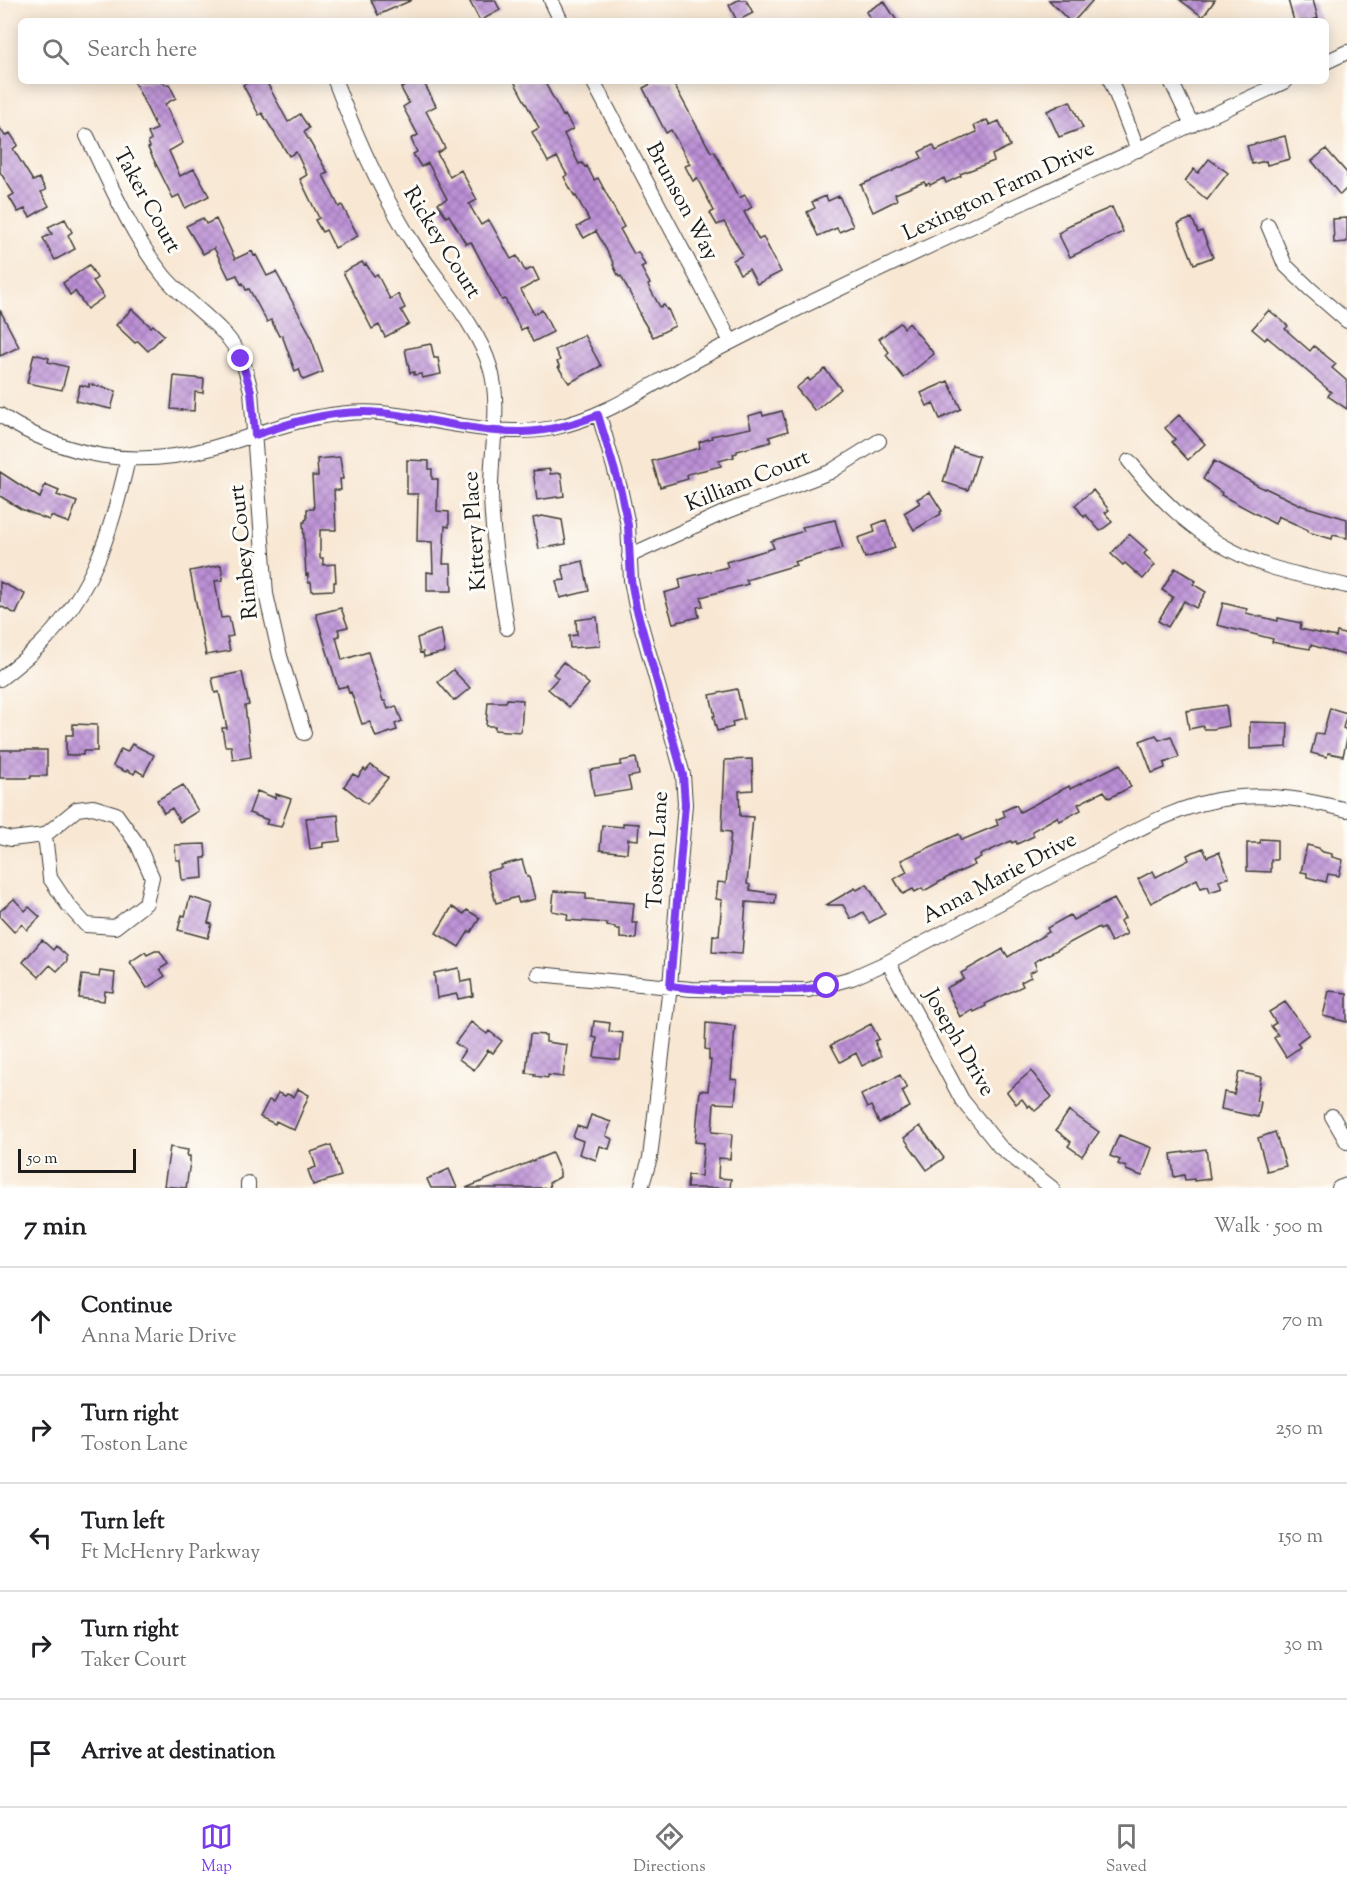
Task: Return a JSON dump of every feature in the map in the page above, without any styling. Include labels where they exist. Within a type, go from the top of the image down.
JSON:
[{"type":"street","points":[[551,0],[560,18]]},
{"type":"street","points":[[1329,61],[1347,52]]},
{"type":"street","name":"Rickey Court","points":[[336,84],[368,161],[400,223],[482,346],[495,388],[494,429]]},
{"type":"street","name":"Brunson Way","points":[[595,84],[731,342]]},
{"type":"street","points":[[1112,84],[1138,150]]},
{"type":"street","points":[[1173,84],[1192,125]]},
{"type":"street","name":"Lexington Farm Drive","points":[[0,415],[59,445],[104,457],[128,459],[150,459],[192,453],[304,419],[347,412],[384,413],[494,429],[534,431],[553,428],[598,415],[622,404],[675,372],[810,303],[1280,84]]},
{"type":"street","name":"Taker Court","points":[[87,136],[145,249],[173,285],[229,339],[241,359],[251,391],[255,435]]},
{"type":"street","points":[[1268,225],[1286,265],[1347,321]]},
{"type":"street","name":"Toston Lane","points":[[598,415],[620,488],[628,525],[629,556],[636,607],[683,775],[685,804],[670,986],[651,1158],[641,1188]]},
{"type":"street","name":"Kittery Place","points":[[494,429],[491,492],[496,561],[507,628]]},
{"type":"street","name":"Rimbey Court","points":[[255,435],[266,594],[280,656],[304,733]]},
{"type":"street","name":"Killiam Court","points":[[629,556],[723,513],[830,472],[879,441]]},
{"type":"street","points":[[0,679],[42,644],[69,612],[88,583],[105,544],[128,459]]},
{"type":"street","points":[[1129,461],[1152,490],[1179,516],[1212,541],[1272,567],[1347,586]]},
{"type":"street","name":"Anna Marie Drive","points":[[538,974],[712,990],[808,990],[852,978],[888,962],[1135,832],[1189,807],[1228,798],[1281,796],[1309,800],[1347,810]]},
{"type":"street","points":[[0,836],[11,839],[45,835],[77,809],[93,807],[116,814],[138,845],[152,876],[146,903],[115,927],[86,925],[68,905],[50,878],[45,835]]},
{"type":"street","name":"Joseph Drive","points":[[888,962],[962,1100],[1000,1147],[1044,1186]]},
{"type":"street","points":[[1332,1116],[1347,1142]]},
{"type":"street","points":[[1339,1188],[1347,1185]]},
{"type":"building","points":[[371,0],[412,0],[378,15]]},
{"type":"building","points":[[469,0],[495,0],[500,10],[485,18],[478,18]]},
{"type":"building","points":[[738,0],[746,0],[753,13],[743,18],[736,18],[729,5]]},
{"type":"building","points":[[1049,0],[1093,0],[1077,18],[1066,18]]},
{"type":"building","points":[[1180,0],[1215,0],[1203,17]]},
{"type":"building","points":[[1288,0],[1313,0],[1318,18],[1293,18]]},
{"type":"building","points":[[884,1],[895,18],[870,18],[866,12]]},
{"type":"building","points":[[135,84],[169,84],[176,98],[165,104],[183,143],[169,151],[180,176],[194,169],[209,196],[185,208],[179,195],[173,198],[148,148],[150,147],[148,142],[151,140],[148,133],[157,129]]},
{"type":"building","points":[[268,84],[288,122],[300,114],[309,128],[304,132],[328,173],[323,175],[339,207],[342,205],[358,236],[335,248],[326,230],[322,232],[315,220],[319,218],[300,179],[307,175],[296,152],[289,156],[262,113],[259,115],[243,85]]},
{"type":"building","points":[[408,84],[425,84],[436,106],[426,111],[445,148],[437,153],[450,177],[461,170],[477,200],[469,204],[481,225],[489,220],[511,259],[517,256],[525,271],[533,268],[539,280],[521,290],[534,314],[542,310],[553,332],[533,342],[526,327],[521,330],[471,242],[466,244],[449,215],[446,217],[438,203],[447,199],[428,163],[421,167],[413,154],[417,152],[411,139],[418,135],[403,107],[409,103],[401,88]]},
{"type":"building","points":[[516,84],[546,84],[573,129],[564,134],[579,164],[587,166],[594,180],[598,178],[624,227],[620,229],[634,254],[638,252],[645,265],[641,267],[650,284],[648,285],[660,307],[664,305],[668,309],[675,326],[653,337],[596,231],[584,238],[577,227],[589,220],[564,177],[567,175],[557,157],[548,162],[532,132],[539,128]]},
{"type":"building","points":[[650,84],[674,84],[739,198],[745,195],[752,207],[744,212],[759,240],[763,237],[781,272],[757,284],[749,269],[740,274],[733,260],[743,255],[724,222],[717,225],[710,213],[714,211],[697,178],[693,181],[685,166],[690,164],[671,130],[666,133],[643,88]]},
{"type":"building","points":[[1070,101],[1083,128],[1059,137],[1047,111]]},
{"type":"building","points":[[987,120],[990,125],[999,121],[1010,146],[992,155],[994,161],[960,174],[961,176],[946,183],[944,178],[930,185],[924,182],[895,194],[897,200],[873,212],[861,185],[922,158],[919,152],[933,145],[936,151],[977,132],[974,126]]},
{"type":"building","points":[[0,128],[5,136],[10,133],[18,145],[13,149],[33,181],[39,178],[46,190],[41,192],[49,206],[30,217],[25,209],[18,212],[9,197],[14,194],[0,172]]},
{"type":"building","points":[[1285,136],[1290,159],[1267,165],[1266,161],[1252,164],[1247,146]]},
{"type":"building","points":[[1326,149],[1347,173],[1347,188],[1340,195],[1312,161]]},
{"type":"building","points":[[1209,159],[1228,173],[1207,200],[1185,181],[1194,169],[1198,173]]},
{"type":"building","points":[[826,196],[828,201],[839,196],[853,226],[839,232],[837,228],[818,236],[807,212],[815,208],[812,202]]},
{"type":"building","points":[[1112,207],[1123,232],[1070,257],[1058,233],[1066,229],[1065,227]]},
{"type":"building","points":[[203,218],[206,224],[216,219],[235,259],[252,251],[267,276],[276,272],[309,332],[323,372],[303,380],[299,369],[295,371],[282,335],[279,336],[271,320],[267,322],[249,289],[246,290],[237,275],[229,278],[214,248],[203,254],[186,226]]},
{"type":"building","points":[[1192,218],[1198,233],[1202,231],[1213,257],[1194,264],[1178,224]]},
{"type":"building","points":[[1347,218],[1347,242],[1334,243],[1333,219]]},
{"type":"building","points":[[65,219],[72,232],[68,235],[75,249],[55,260],[43,238],[52,234],[48,227]]},
{"type":"building","points":[[362,262],[374,276],[377,274],[390,299],[398,294],[405,308],[401,310],[409,324],[385,337],[379,325],[372,329],[343,272]]},
{"type":"building","points":[[89,265],[97,278],[93,281],[104,297],[87,309],[75,291],[70,295],[63,283]]},
{"type":"building","points":[[132,309],[151,327],[153,325],[164,335],[148,351],[138,341],[135,343],[116,325]]},
{"type":"building","points":[[0,310],[19,347],[0,356]]},
{"type":"building","points":[[1269,310],[1288,326],[1285,329],[1310,351],[1314,346],[1336,364],[1332,368],[1347,381],[1347,409],[1328,396],[1331,392],[1285,352],[1267,337],[1265,340],[1252,329]]},
{"type":"building","points":[[900,323],[904,328],[909,323],[934,354],[904,378],[886,355],[889,352],[879,339]]},
{"type":"building","points":[[584,335],[601,366],[569,383],[558,367],[560,367],[557,362],[560,360],[555,350]]},
{"type":"building","points":[[431,344],[434,358],[438,358],[441,374],[422,378],[421,374],[410,373],[405,349]]},
{"type":"building","points":[[34,354],[49,358],[48,362],[68,367],[62,390],[27,383]]},
{"type":"building","points":[[825,369],[841,389],[815,411],[796,388],[808,378],[810,381]]},
{"type":"building","points":[[174,376],[204,379],[203,393],[195,392],[194,411],[171,409]]},
{"type":"building","points":[[948,381],[961,409],[940,419],[933,403],[927,406],[921,393]]},
{"type":"building","points":[[89,384],[116,391],[111,409],[76,401],[80,385],[89,387]]},
{"type":"building","points":[[782,411],[788,431],[769,437],[771,442],[737,451],[733,454],[734,457],[719,461],[721,466],[687,474],[688,479],[660,487],[652,461],[700,448],[699,442],[712,438],[711,436],[751,428],[748,416],[762,412],[763,416]]},
{"type":"building","points":[[1179,415],[1205,444],[1188,460],[1172,442],[1175,439],[1165,428]]},
{"type":"building","points":[[954,448],[979,456],[968,490],[943,482]]},
{"type":"building","points":[[340,457],[343,479],[340,479],[341,490],[334,490],[336,530],[320,530],[320,558],[323,558],[323,565],[335,564],[336,582],[334,582],[334,590],[312,591],[311,582],[308,582],[308,574],[306,575],[303,522],[307,519],[307,509],[314,509],[312,476],[318,476],[317,459]]},
{"type":"building","points":[[407,460],[429,461],[432,479],[438,479],[437,511],[449,512],[449,527],[445,526],[443,564],[451,564],[452,591],[427,591],[427,572],[433,573],[432,542],[417,541],[418,494],[407,494]]},
{"type":"building","points":[[1214,461],[1264,489],[1303,506],[1347,519],[1347,538],[1333,535],[1332,539],[1308,532],[1278,516],[1275,524],[1221,495],[1222,493],[1203,479]]},
{"type":"building","points":[[550,469],[550,474],[561,473],[564,496],[537,500],[533,471]]},
{"type":"building","points":[[0,472],[40,498],[45,485],[59,491],[57,495],[77,502],[69,523],[51,516],[49,520],[21,509],[0,496]]},
{"type":"building","points":[[1093,490],[1109,510],[1105,513],[1112,522],[1100,531],[1086,515],[1084,517],[1075,505]]},
{"type":"building","points":[[930,492],[942,511],[941,514],[914,530],[904,513],[920,503],[917,499]]},
{"type":"building","points":[[542,516],[562,520],[566,544],[539,549],[533,518]]},
{"type":"building","points":[[835,520],[843,548],[794,562],[796,565],[746,580],[748,584],[701,597],[703,606],[697,607],[699,617],[673,623],[664,593],[681,588],[679,579],[728,567],[726,562],[774,548],[771,541],[804,531],[802,527]]},
{"type":"building","points":[[886,520],[895,548],[865,558],[858,538],[875,532],[873,525]]},
{"type":"building","points":[[1129,534],[1147,550],[1144,554],[1155,565],[1143,579],[1111,554]]},
{"type":"building","points":[[583,561],[589,591],[560,598],[556,581],[565,580],[562,566]]},
{"type":"building","points":[[221,565],[223,580],[215,581],[221,618],[229,617],[233,636],[227,637],[230,651],[206,655],[190,571]]},
{"type":"building","points":[[1175,568],[1196,581],[1193,584],[1206,592],[1196,608],[1184,601],[1168,627],[1158,621],[1173,597],[1162,590]]},
{"type":"building","points":[[0,582],[25,594],[16,614],[0,606]]},
{"type":"building","points":[[1223,603],[1247,609],[1246,613],[1278,621],[1278,618],[1301,623],[1300,629],[1336,637],[1337,632],[1347,635],[1347,656],[1311,645],[1310,649],[1272,642],[1273,639],[1217,625]]},
{"type":"building","points":[[341,608],[348,627],[338,629],[340,636],[336,637],[342,660],[368,652],[383,701],[388,709],[396,706],[402,721],[395,724],[397,730],[376,737],[370,722],[362,724],[347,686],[338,688],[316,614]]},
{"type":"building","points":[[597,617],[600,646],[570,648],[569,636],[577,635],[576,620]]},
{"type":"building","points":[[441,629],[445,652],[424,657],[423,652],[420,653],[417,638]]},
{"type":"building","points":[[563,662],[589,684],[569,707],[548,689],[558,678],[553,674]]},
{"type":"building","points":[[453,670],[470,688],[454,701],[438,682]]},
{"type":"building","points":[[242,672],[249,705],[245,706],[251,757],[233,760],[231,746],[225,746],[222,728],[227,728],[219,692],[215,693],[212,678]]},
{"type":"building","points":[[737,689],[744,719],[732,722],[733,727],[717,731],[710,695]]},
{"type":"building","points":[[507,699],[523,700],[521,732],[495,730],[495,726],[486,726],[488,702],[506,702]]},
{"type":"building","points":[[1226,705],[1229,726],[1204,729],[1203,726],[1189,729],[1186,711]]},
{"type":"building","points":[[1330,708],[1347,713],[1343,728],[1347,730],[1347,739],[1343,756],[1328,753],[1327,757],[1311,753],[1316,733],[1323,734]]},
{"type":"building","points":[[1250,722],[1288,723],[1287,747],[1250,749]]},
{"type":"building","points":[[73,724],[97,725],[97,751],[83,751],[83,755],[66,755],[66,735],[73,735]]},
{"type":"building","points":[[1156,735],[1159,740],[1171,736],[1179,757],[1164,763],[1165,768],[1152,773],[1140,741]]},
{"type":"building","points":[[132,744],[154,755],[144,775],[136,770],[134,774],[113,766],[121,749],[127,752]]},
{"type":"building","points":[[0,750],[47,750],[47,776],[0,778]]},
{"type":"building","points":[[636,758],[639,775],[628,777],[631,790],[594,796],[590,770],[621,765],[621,761]]},
{"type":"building","points":[[752,759],[753,790],[739,791],[740,816],[753,817],[747,884],[750,885],[750,890],[776,894],[775,904],[746,902],[742,954],[712,952],[713,935],[719,936],[722,900],[716,899],[718,882],[726,883],[731,832],[722,831],[725,760]]},
{"type":"building","points":[[1120,764],[1131,787],[1109,798],[1104,791],[1078,804],[1081,810],[1060,821],[1057,817],[1032,831],[1034,836],[1017,844],[1016,841],[1012,843],[1011,841],[980,855],[981,857],[973,861],[975,865],[924,891],[922,888],[915,892],[913,889],[903,894],[894,879],[907,872],[901,860],[959,834],[962,840],[998,825],[996,820],[1005,816],[1003,811],[1016,805],[1020,812],[1069,786],[1070,789]]},
{"type":"building","points":[[371,765],[388,778],[367,804],[344,786],[353,774],[358,777],[364,769],[366,771]]},
{"type":"building","points":[[183,785],[198,811],[180,822],[172,808],[164,813],[157,800]]},
{"type":"building","points":[[257,791],[275,798],[276,794],[291,799],[281,827],[266,824],[268,820],[249,813]]},
{"type":"building","points":[[338,815],[340,841],[323,843],[323,847],[310,849],[306,818]]},
{"type":"building","points":[[623,823],[639,824],[638,840],[628,839],[627,853],[600,850],[602,825],[623,827]]},
{"type":"building","points":[[1261,839],[1277,840],[1277,860],[1271,860],[1271,872],[1247,871],[1247,843],[1260,843]]},
{"type":"building","points":[[205,844],[206,858],[202,858],[203,878],[182,880],[180,860],[176,860],[175,845]]},
{"type":"building","points":[[1307,845],[1319,848],[1323,852],[1332,854],[1332,857],[1343,860],[1339,876],[1328,874],[1326,882],[1307,877],[1307,873],[1301,872]]},
{"type":"building","points":[[1203,848],[1207,857],[1219,852],[1229,877],[1219,881],[1222,888],[1210,892],[1208,886],[1201,888],[1197,879],[1151,903],[1138,879],[1153,871],[1156,877],[1189,860],[1187,855]]},
{"type":"building","points":[[522,860],[535,899],[519,903],[517,897],[496,903],[487,871]]},
{"type":"building","points":[[867,884],[885,914],[869,923],[863,912],[851,919],[843,905],[826,905],[855,888],[857,890]]},
{"type":"building","points":[[554,891],[586,893],[586,899],[634,903],[632,923],[637,923],[636,939],[620,938],[620,929],[607,926],[607,923],[567,920],[568,914],[552,911]]},
{"type":"building","points":[[190,897],[213,904],[208,923],[212,924],[208,938],[178,930]]},
{"type":"building","points":[[14,899],[25,911],[29,907],[40,917],[27,930],[22,924],[14,932],[0,917],[0,911]]},
{"type":"building","points":[[1114,899],[1125,918],[1120,921],[1127,934],[1111,942],[1104,928],[1100,930],[1099,927],[1034,962],[1037,969],[1029,973],[1031,977],[1021,982],[1023,986],[960,1017],[946,988],[964,979],[961,973],[1003,949],[1008,957],[1049,932],[1047,928],[1070,915],[1073,920]]},
{"type":"building","points":[[452,907],[464,914],[467,910],[480,918],[459,947],[436,933]]},
{"type":"building","points":[[42,940],[53,950],[56,946],[67,956],[67,961],[57,971],[50,965],[39,977],[23,962]]},
{"type":"building","points":[[160,951],[168,964],[160,969],[165,976],[147,988],[130,962],[145,952],[147,955]]},
{"type":"building","points":[[459,968],[461,982],[471,980],[473,996],[458,999],[457,994],[437,998],[434,973]]},
{"type":"building","points":[[100,971],[115,973],[113,992],[105,991],[104,1001],[79,998],[82,975],[99,977]]},
{"type":"building","points":[[1329,991],[1347,993],[1347,1022],[1323,1016]]},
{"type":"building","points":[[1285,1002],[1309,1034],[1297,1043],[1300,1047],[1286,1057],[1274,1038],[1278,1035],[1271,1026],[1276,1023],[1269,1012]]},
{"type":"building","points":[[594,1021],[610,1023],[609,1031],[623,1033],[620,1060],[594,1057],[597,1038],[592,1037]]},
{"type":"building","points":[[471,1022],[487,1034],[489,1031],[502,1041],[493,1053],[488,1050],[474,1070],[459,1059],[465,1050],[455,1043]]},
{"type":"building","points":[[706,1023],[735,1026],[731,1079],[737,1080],[735,1104],[714,1103],[712,1132],[732,1134],[730,1159],[719,1158],[718,1178],[731,1179],[730,1188],[687,1188],[688,1175],[701,1176],[704,1143],[695,1142],[700,1090],[708,1091],[711,1060],[709,1060],[709,1050],[705,1049]]},
{"type":"building","points":[[871,1024],[879,1039],[875,1041],[875,1044],[881,1056],[862,1066],[856,1053],[840,1062],[831,1045]]},
{"type":"building","points":[[530,1034],[546,1035],[546,1042],[567,1045],[563,1077],[548,1075],[548,1078],[526,1073]]},
{"type":"building","points":[[1031,1071],[1052,1097],[1035,1111],[1030,1105],[1028,1107],[1022,1099],[1016,1104],[1007,1092]]},
{"type":"building","points":[[1239,1072],[1261,1077],[1256,1101],[1261,1102],[1258,1117],[1221,1109],[1224,1092],[1234,1094]]},
{"type":"building","points":[[900,1075],[907,1088],[902,1091],[910,1107],[879,1123],[871,1106],[867,1108],[861,1095]]},
{"type":"building","points":[[298,1089],[309,1095],[294,1130],[276,1121],[275,1124],[260,1117],[269,1100],[273,1102],[278,1093],[294,1097]]},
{"type":"building","points":[[1069,1111],[1099,1132],[1082,1156],[1068,1146],[1071,1142],[1056,1130]]},
{"type":"building","points":[[591,1115],[611,1122],[606,1136],[612,1139],[609,1149],[600,1146],[596,1160],[579,1154],[583,1141],[573,1137],[577,1126],[586,1129]]},
{"type":"building","points":[[920,1126],[944,1158],[927,1170],[904,1138]]},
{"type":"building","points":[[1275,1132],[1286,1166],[1267,1171],[1258,1138]]},
{"type":"building","points":[[1119,1135],[1152,1148],[1142,1176],[1126,1170],[1126,1167],[1118,1164],[1120,1160],[1110,1156]]},
{"type":"building","points":[[331,1145],[341,1176],[313,1185],[308,1170],[316,1167],[311,1152]]},
{"type":"building","points":[[170,1147],[188,1150],[187,1156],[190,1156],[190,1162],[186,1188],[164,1186]]},
{"type":"building","points":[[1206,1149],[1210,1179],[1194,1181],[1194,1179],[1185,1180],[1184,1175],[1174,1177],[1171,1154]]},
{"type":"building","points":[[552,1153],[560,1177],[549,1183],[550,1188],[466,1188]]},
{"type":"building","points":[[449,1169],[457,1188],[431,1188],[427,1179]]},
{"type":"route","points":[[241,359],[251,391],[255,435],[304,419],[347,412],[384,413],[464,426],[520,432],[553,428],[598,415],[620,488],[628,525],[631,580],[636,607],[683,775],[685,804],[670,986],[712,990],[808,990],[827,986]]}]
